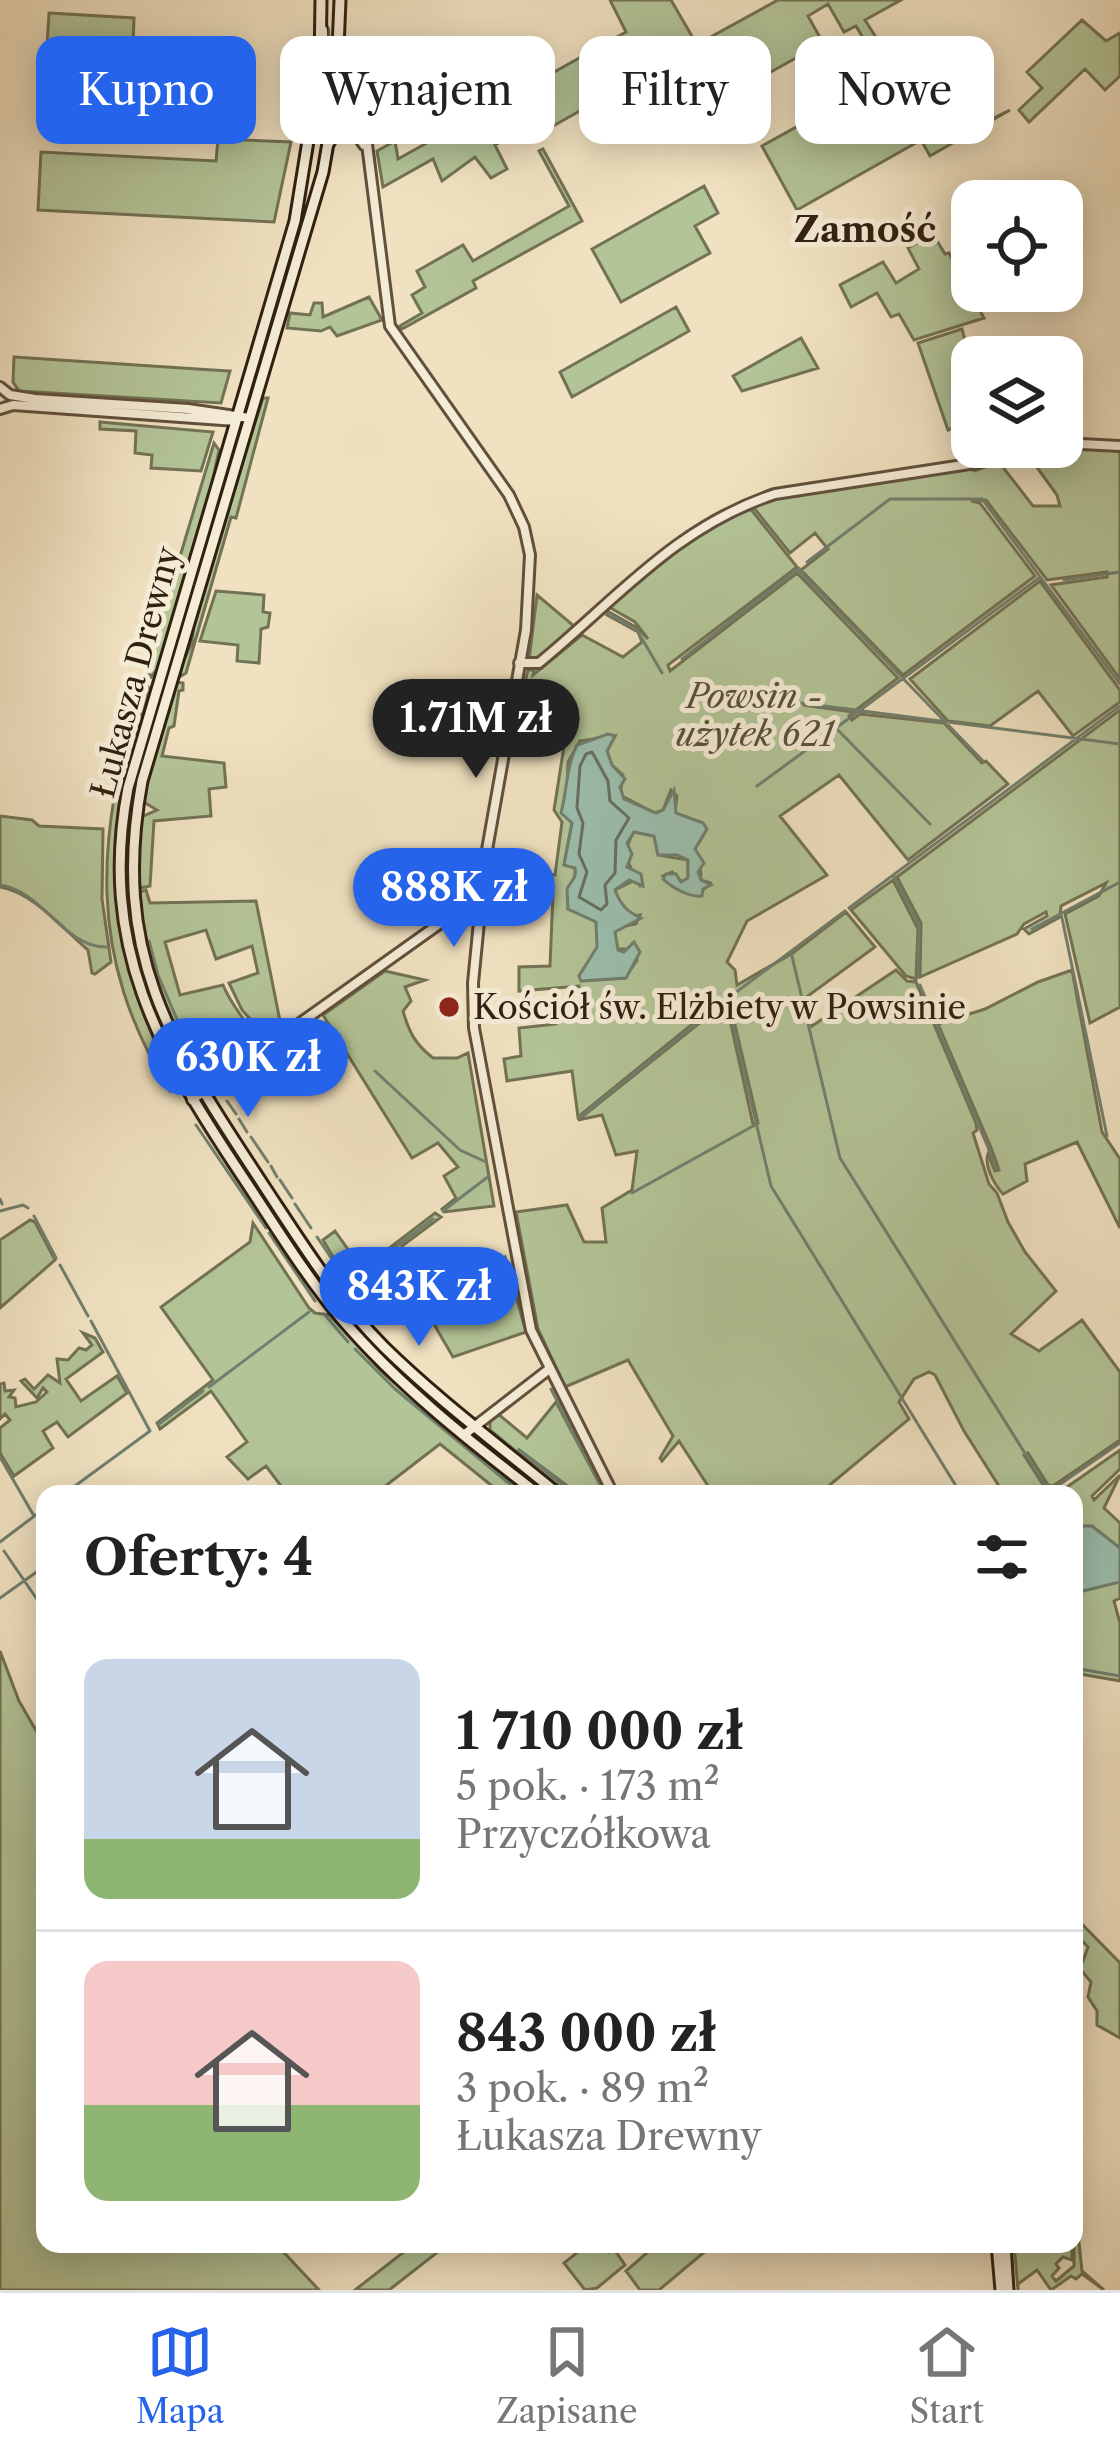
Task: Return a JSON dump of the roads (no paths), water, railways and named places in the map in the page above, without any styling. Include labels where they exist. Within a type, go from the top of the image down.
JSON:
[{"type":"main road","name":"Łukasza Drewny","points":[[321,0],[322,36]]},
{"type":"main road","name":"Łukasza Drewny","points":[[338,36],[340,0]]},
{"type":"main road","name":"Łukasza Drewny","points":[[310,144],[295,221],[153,741],[134,836],[134,907],[142,960],[164,1022],[202,1092],[345,1303],[395,1358],[548,1485]]},
{"type":"main road","name":"Łukasza Drewny","points":[[329,144],[134,764],[119,851],[122,917],[135,980],[153,1028],[192,1100],[295,1256],[340,1317],[380,1360],[527,1485]]},
{"type":"main road","points":[[1002,2253],[1005,2290]]},
{"type":"street","points":[[323,30],[326,36]]},
{"type":"street","points":[[362,144],[390,326],[509,495],[527,536],[531,573],[489,829],[472,983],[473,1028],[524,1302],[548,1370],[608,1485]]},
{"type":"street","points":[[2,388],[14,397],[241,418]]},
{"type":"street","points":[[1,408],[7,399],[2,388]]},
{"type":"street","points":[[1,408],[19,405],[241,418]]},
{"type":"street","points":[[1083,444],[1120,446]]},
{"type":"street","points":[[519,663],[539,663],[663,552],[749,502],[951,467]]},
{"type":"street","points":[[192,1100],[440,926],[480,911]]},
{"type":"street","points":[[465,1434],[548,1370]]},
{"type":"street","points":[[490,1414],[486,1426],[490,1438]]},
{"type":"water","points":[[615,736],[607,751],[625,779],[620,787],[624,799],[656,813],[663,810],[674,790],[676,813],[703,823],[707,829],[695,849],[704,863],[698,872],[701,880],[711,885],[697,896],[671,885],[663,879],[666,874],[676,874],[681,882],[688,878],[688,860],[658,855],[654,836],[634,832],[627,843],[632,854],[627,867],[641,874],[643,886],[629,880],[615,890],[625,908],[641,918],[615,932],[618,950],[624,952],[634,942],[640,952],[626,978],[581,981],[579,976],[597,947],[596,922],[568,909],[567,889],[575,868],[564,865],[572,823],[561,813],[577,745]]},
{"type":"water","points":[[1083,1526],[1092,1526],[1120,1548],[1120,1582],[1083,1591]]},
{"type":"waterway","points":[[807,562],[890,499],[982,499],[1120,684]]},
{"type":"waterway","points":[[682,659],[799,568]]},
{"type":"waterway","points":[[798,570],[983,761]]},
{"type":"waterway","points":[[1064,580],[1120,572]]},
{"type":"waterway","points":[[930,824],[836,728],[1040,577]]},
{"type":"waterway","points":[[609,614],[637,630],[662,673]]},
{"type":"waterway","points":[[722,693],[1120,744]]},
{"type":"waterway","points":[[849,908],[1120,706]]},
{"type":"waterway","points":[[757,786],[835,729]]},
{"type":"waterway","points":[[894,876],[919,925],[918,977]]},
{"type":"waterway","points":[[1032,929],[1120,882]]},
{"type":"waterway","points":[[0,885],[29,897],[77,938],[106,947]]},
{"type":"waterway","points":[[845,911],[727,999],[771,1186],[955,1485]]},
{"type":"waterway","points":[[1061,913],[1107,1136]]},
{"type":"waterway","points":[[149,941],[187,1043],[207,1072]]},
{"type":"waterway","points":[[791,952],[840,1158],[1047,1485]]},
{"type":"waterway","points":[[920,985],[997,1169]]},
{"type":"waterway","points":[[580,1117],[727,999]]},
{"type":"waterway","points":[[375,1071],[460,1150],[486,1162]]},
{"type":"waterway","points":[[227,1101],[236,1114]]},
{"type":"waterway","points":[[239,1119],[247,1132]]},
{"type":"waterway","points":[[196,1125],[266,1228]]},
{"type":"waterway","points":[[632,1193],[755,1125]]},
{"type":"waterway","points":[[251,1137],[268,1162]]},
{"type":"waterway","points":[[271,1166],[277,1177]]},
{"type":"waterway","points":[[443,1211],[489,1176]]},
{"type":"waterway","points":[[280,1180],[292,1198]]},
{"type":"waterway","points":[[0,1199],[2,1204]]},
{"type":"waterway","points":[[295,1204],[311,1228]]},
{"type":"waterway","points":[[0,1211],[28,1208]]},
{"type":"waterway","points":[[34,1216],[56,1258]]},
{"type":"waterway","points":[[343,1286],[433,1219]]},
{"type":"waterway","points":[[269,1233],[315,1301]]},
{"type":"waterway","points":[[317,1237],[347,1281]]},
{"type":"waterway","points":[[60,1265],[88,1316]]},
{"type":"waterway","points":[[209,1387],[309,1312]]},
{"type":"waterway","points":[[325,1315],[348,1342]]},
{"type":"waterway","points":[[76,1485],[150,1431],[91,1321]]},
{"type":"waterway","points":[[355,1349],[395,1389],[511,1485]]},
{"type":"waterway","points":[[551,1389],[581,1448]]},
{"type":"waterway","points":[[159,1424],[203,1391]]},
{"type":"waterway","points":[[1059,1485],[1120,1443]]},
{"type":"waterway","points":[[519,1450],[564,1485]]},
{"type":"waterway","points":[[584,1452],[600,1485]]},
{"type":"waterway","points":[[0,1457],[34,1516]]},
{"type":"waterway","points":[[0,1542],[36,1515]]},
{"type":"waterway","points":[[4,1551],[36,1598]]},
{"type":"waterway","points":[[0,1598],[36,1572]]},
{"type":"waterway","points":[[1083,1670],[1120,1676]]},
{"type":"place","name":"Kościół św. Elżbiety w Powsinie","points":[[449,1007]]},
{"type":"district","name":"Zamość","points":[[865,229]]},
{"type":"park label","name":"Powsin - użytek 621","points":[[755,715]]}]
